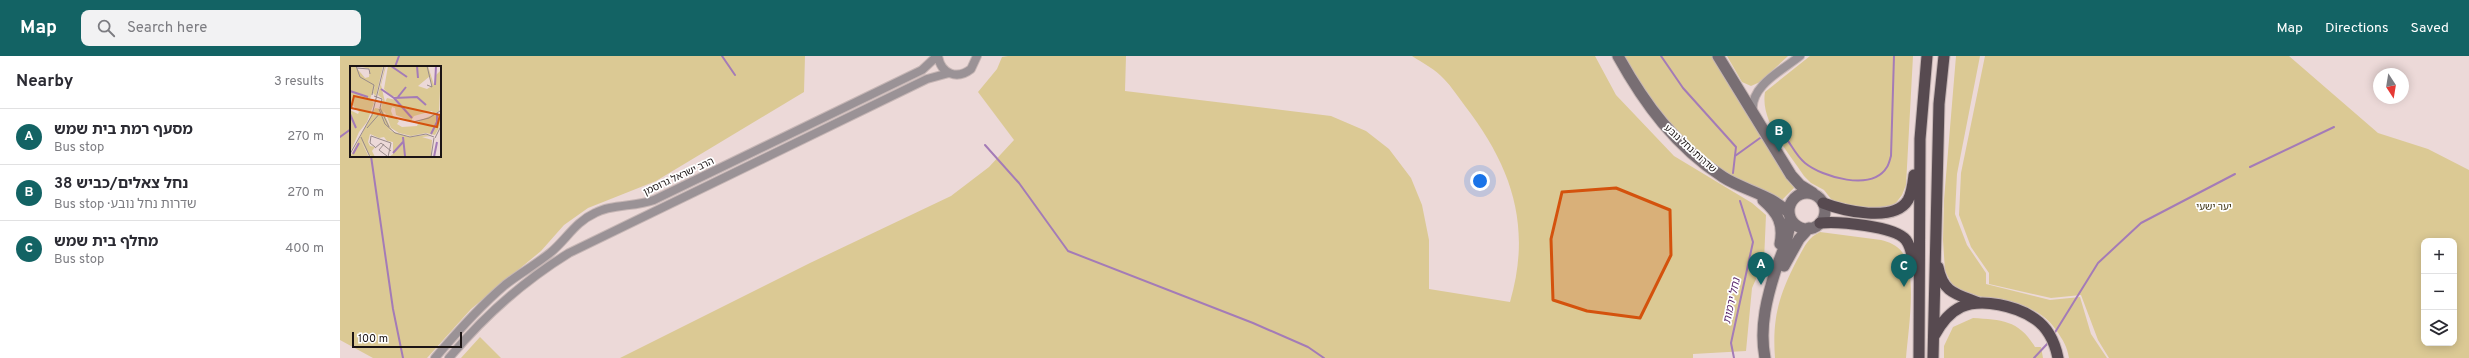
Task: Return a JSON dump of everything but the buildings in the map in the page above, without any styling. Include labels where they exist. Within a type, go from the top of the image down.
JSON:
[{"type":"highway","points":[[1823,203],[1839,208],[1872,213],[1889,212],[1900,208],[1908,200],[1912,189],[1920,139],[1928,56]]},
{"type":"highway","points":[[1933,358],[1939,104],[1944,56]]},
{"type":"highway","points":[[1919,358],[1918,302],[1920,139]]},
{"type":"highway","points":[[1820,223],[1837,223],[1889,231],[1905,240],[1914,264],[1918,302]]},
{"type":"highway","points":[[1935,250],[1940,279],[1945,286],[1957,295],[1981,304],[2008,308],[2035,319],[2051,337],[2058,358]]},
{"type":"highway","points":[[1933,339],[1940,325],[1955,310],[1968,305],[1981,304]]},
{"type":"main road","name":"שדרות נחל נובע","points":[[1618,56],[1636,89],[1666,128],[1711,169],[1755,194],[1777,203],[1790,216]]},
{"type":"main road","points":[[1718,56],[1796,182],[1823,203],[1825,214],[1820,223],[1809,228],[1794,247],[1768,299]]},
{"type":"main road","points":[[1773,278],[1789,235],[1790,203],[1795,197],[1805,193],[1812,194]]},
{"type":"main road","points":[[1755,194],[1774,210],[1782,225],[1781,241],[1762,333],[1765,358]]},
{"type":"main road","points":[[1790,216],[1799,227],[1809,228]]},
{"type":"street","points":[[937,56],[942,68],[949,73]]},
{"type":"street","name":"הרב ישראל גרוסמן","points":[[435,358],[491,298],[549,254],[572,228],[587,217],[596,212],[638,206],[654,200],[922,70],[937,56]]},
{"type":"street","name":"הרב ישראל גרוסמן","points":[[449,358],[498,305],[538,273],[569,253],[927,79],[949,73],[966,73],[975,64],[977,56]]},
{"type":"street","points":[[1754,115],[1753,99],[1759,89],[1800,56]]},
{"type":"street","points":[[1735,85],[1745,90],[1759,89]]},
{"type":"highlighted area","points":[[1616,188],[1670,210],[1671,255],[1640,318],[1587,311],[1553,300],[1551,239],[1562,192]]},
{"type":"green space","points":[[340,56],[805,56],[804,92],[656,181],[588,208],[564,225],[541,251],[471,309],[427,358],[373,358],[340,340]]},
{"type":"green space","points":[[1126,56],[1125,91],[1331,116],[1366,131],[1389,149],[1411,178],[1422,205],[1429,240],[1429,289],[1510,302],[1516,274],[1519,248],[1518,223],[1513,198],[1506,175],[1495,152],[1481,129],[1450,85],[1441,76],[1412,56],[1595,56],[1616,95],[1674,156],[1752,203],[1766,215],[1764,261],[1752,288],[1746,351],[1693,354],[1693,358],[620,358],[810,263],[951,196],[989,167],[1014,140],[978,92],[997,69],[1002,57]]},
{"type":"green space","points":[[1620,56],[1712,56],[1796,186],[1780,202],[1711,166],[1669,127]]},
{"type":"green space","points":[[1727,56],[1788,56],[1760,82],[1751,86],[1742,82]]},
{"type":"green space","points":[[1810,56],[1913,56],[1906,185],[1902,195],[1892,208],[1874,210],[1835,204],[1824,190],[1811,183],[1804,176],[1783,146],[1771,125],[1765,103],[1765,92]]},
{"type":"green space","points":[[1956,56],[1980,56],[1957,174],[1955,214],[1967,245],[1986,273],[1986,284],[2050,300],[2080,297],[2091,334],[2107,358],[2069,358],[2064,343],[2056,330],[2046,319],[2035,311],[2010,302],[1955,290],[1945,271],[1943,240],[1944,200]]},
{"type":"green space","name":"יער ישעי","points":[[1985,56],[2289,56],[2378,133],[2428,149],[2469,170],[2469,358],[2109,358],[2098,340],[2081,295],[2051,298],[1989,284],[1989,273],[1971,247],[1959,215],[1961,173]]},
{"type":"green space","points":[[1820,232],[1881,240],[1893,244],[1902,252],[1907,261],[1911,287],[1906,358],[1775,358],[1774,344],[1776,319],[1781,296],[1804,247],[1812,237]]},
{"type":"green space","points":[[1973,318],[2001,321],[2016,326],[2023,331],[2035,347],[2041,347],[2043,358],[1944,358],[1944,346],[1953,327]]},
{"type":"green space","points":[[480,337],[501,358],[461,358]]},
{"type":"waterway","points":[[395,66],[399,56]]},
{"type":"waterway","points":[[722,56],[735,75]]},
{"type":"waterway","name":"נחל ירמות","points":[[1661,56],[1683,88],[1736,147],[1733,173]]},
{"type":"waterway","points":[[1773,131],[1782,133],[1805,163],[1823,173],[1847,180],[1870,179],[1880,175],[1887,167],[1891,156],[1894,56]]},
{"type":"waterway","points":[[2250,167],[2334,127]]},
{"type":"waterway","points":[[340,137],[350,130]]},
{"type":"waterway","points":[[1735,156],[1760,138]]},
{"type":"waterway","points":[[985,145],[1019,183],[1068,251],[1253,323],[1308,347],[1324,358]]},
{"type":"waterway","points":[[371,157],[393,309],[403,358]]},
{"type":"waterway","points":[[2054,334],[2098,263],[2141,223],[2235,174]]},
{"type":"waterway","name":"נחל ירמות","points":[[1734,358],[1731,343],[1753,242],[1740,201]]},
{"type":"waterway","points":[[2034,358],[2048,343]]},
{"type":"place","name":"נחל צאלים/כביש 38","points":[[1779,152]]},
{"type":"place","name":"מסעף רמת בית שמש","points":[[1761,285]]},
{"type":"place","name":"מחלף בית שמש","points":[[1904,287]]}]
